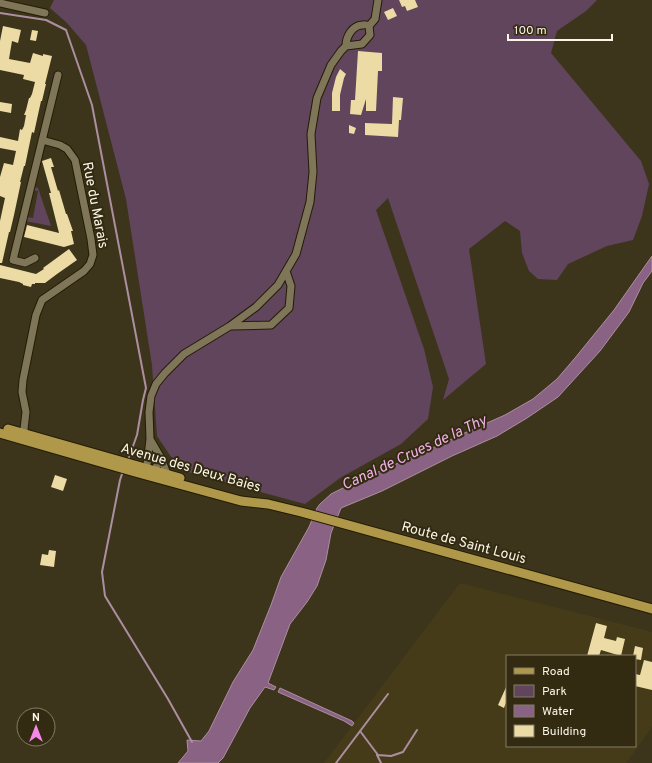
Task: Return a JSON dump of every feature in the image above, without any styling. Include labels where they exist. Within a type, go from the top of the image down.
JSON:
[{"type":"main road","name":"Avenue des Deux Baies","points":[[0,427],[118,464]]},
{"type":"main road","name":"Avenue des Deux Baies","points":[[0,433],[136,469],[167,474],[268,504]]},
{"type":"main road","name":"Avenue des Deux Baies","points":[[149,471],[241,501],[268,504]]},
{"type":"main road","name":"Route de Saint Louis","points":[[268,504],[652,609]]},
{"type":"street","points":[[149,471],[151,396],[156,384],[184,354],[230,326],[256,307],[278,285],[296,254],[310,202],[313,172],[311,134],[317,98],[331,65],[341,51],[346,46],[362,44],[370,35],[369,26],[375,19],[378,0]]},
{"type":"street","points":[[0,3],[45,13]]},
{"type":"street","points":[[346,46],[346,40],[355,28],[363,25],[369,26]]},
{"type":"street","points":[[35,258],[25,263],[13,260],[58,75]]},
{"type":"street","name":"Rue du Marais","points":[[25,434],[24,429],[26,412],[22,392],[23,380],[36,315],[42,300],[84,271],[90,264],[93,255],[92,239],[75,160],[67,149],[60,145],[42,140]]},
{"type":"street","points":[[230,326],[271,325],[289,308],[291,286],[286,271]]},
{"type":"street","points":[[150,439],[161,458],[167,474]]},
{"type":"street","points":[[149,471],[161,458]]},
{"type":"shaded area","points":[[460,583],[652,632],[652,727],[626,763],[324,763]]},
{"type":"green space","points":[[54,0],[597,0],[586,11],[557,31],[551,53],[641,161],[649,184],[642,216],[633,240],[607,246],[568,264],[557,280],[538,279],[529,271],[522,253],[520,231],[505,221],[469,249],[486,364],[443,400],[449,379],[388,198],[376,210],[424,349],[433,387],[428,419],[401,444],[340,478],[305,504],[180,470],[157,436],[152,365],[126,199],[86,45],[67,23],[50,8]]},
{"type":"green space","points":[[33,187],[38,188],[51,226],[25,221],[27,217],[33,218],[38,191],[32,190]]},
{"type":"water","name":"Canal de Crues de la Thy","points":[[652,256],[652,271],[643,283],[629,312],[600,351],[558,397],[497,436],[452,456],[382,491],[341,508],[331,533],[326,560],[317,586],[290,624],[268,683],[276,687],[274,690],[265,687],[250,708],[223,758],[218,763],[178,763],[188,751],[187,740],[201,741],[209,731],[233,682],[253,650],[281,577],[320,504],[331,494],[353,483],[505,415],[533,399],[557,379],[575,358],[614,310]]},
{"type":"water","points":[[280,688],[354,723],[352,726],[344,721],[278,692]]},
{"type":"building","points":[[399,0],[415,0],[418,7],[407,11],[405,6],[402,7]]},
{"type":"building","points":[[393,8],[397,16],[388,20],[384,12]]},
{"type":"building","points":[[3,26],[21,30],[18,43],[12,41],[9,59],[30,63],[33,53],[43,56],[43,54],[52,56],[34,133],[32,132],[20,182],[10,232],[2,263],[0,263],[0,221],[5,198],[0,196],[0,177],[4,163],[13,165],[16,151],[0,148],[0,137],[18,141],[20,129],[22,130],[24,126],[26,115],[24,115],[35,82],[23,79],[24,75],[0,70],[0,41]]},
{"type":"building","points":[[32,30],[38,31],[36,41],[30,40]]},
{"type":"building","points":[[358,51],[382,53],[382,71],[378,71],[376,111],[366,111],[366,99],[361,115],[350,114],[351,100],[355,100]]},
{"type":"building","points":[[340,69],[346,74],[340,95],[340,111],[332,111],[332,93],[336,77]]},
{"type":"building","points":[[393,97],[403,98],[398,137],[365,135],[365,123],[392,124]]},
{"type":"building","points":[[0,102],[12,104],[11,113],[0,111]]},
{"type":"building","points":[[349,125],[356,128],[354,134],[349,133]]},
{"type":"building","points":[[51,158],[54,167],[51,167],[58,191],[59,190],[73,231],[71,231],[74,244],[64,247],[24,237],[27,225],[59,233],[49,193],[51,193],[42,161]]},
{"type":"building","points":[[69,249],[77,260],[45,283],[35,283],[32,284],[31,287],[23,285],[19,282],[0,278],[0,265],[36,274]]},
{"type":"building","points":[[55,475],[67,479],[63,491],[51,487]]},
{"type":"building","points":[[49,550],[56,551],[54,567],[40,565],[42,554],[48,555]]},
{"type":"building","points":[[596,623],[607,626],[604,638],[616,641],[617,637],[625,639],[621,655],[601,650],[599,655],[587,655]]},
{"type":"building","points":[[635,646],[643,648],[641,660],[636,659],[636,655],[633,655]]},
{"type":"building","points":[[644,660],[652,662],[652,690],[636,686],[636,674],[640,675]]},
{"type":"building","points":[[506,687],[506,703],[504,708],[498,705]]},
{"type":"waterway","points":[[0,13],[46,20],[66,30],[92,105],[146,388],[137,435],[128,460]]},
{"type":"waterway","points":[[123,471],[102,572],[105,596],[168,699],[192,742]]},
{"type":"waterway","points":[[336,763],[388,694]]},
{"type":"waterway","points":[[360,731],[378,755],[391,756],[403,752],[417,730]]},
{"type":"waterway","points":[[377,755],[381,763]]}]
